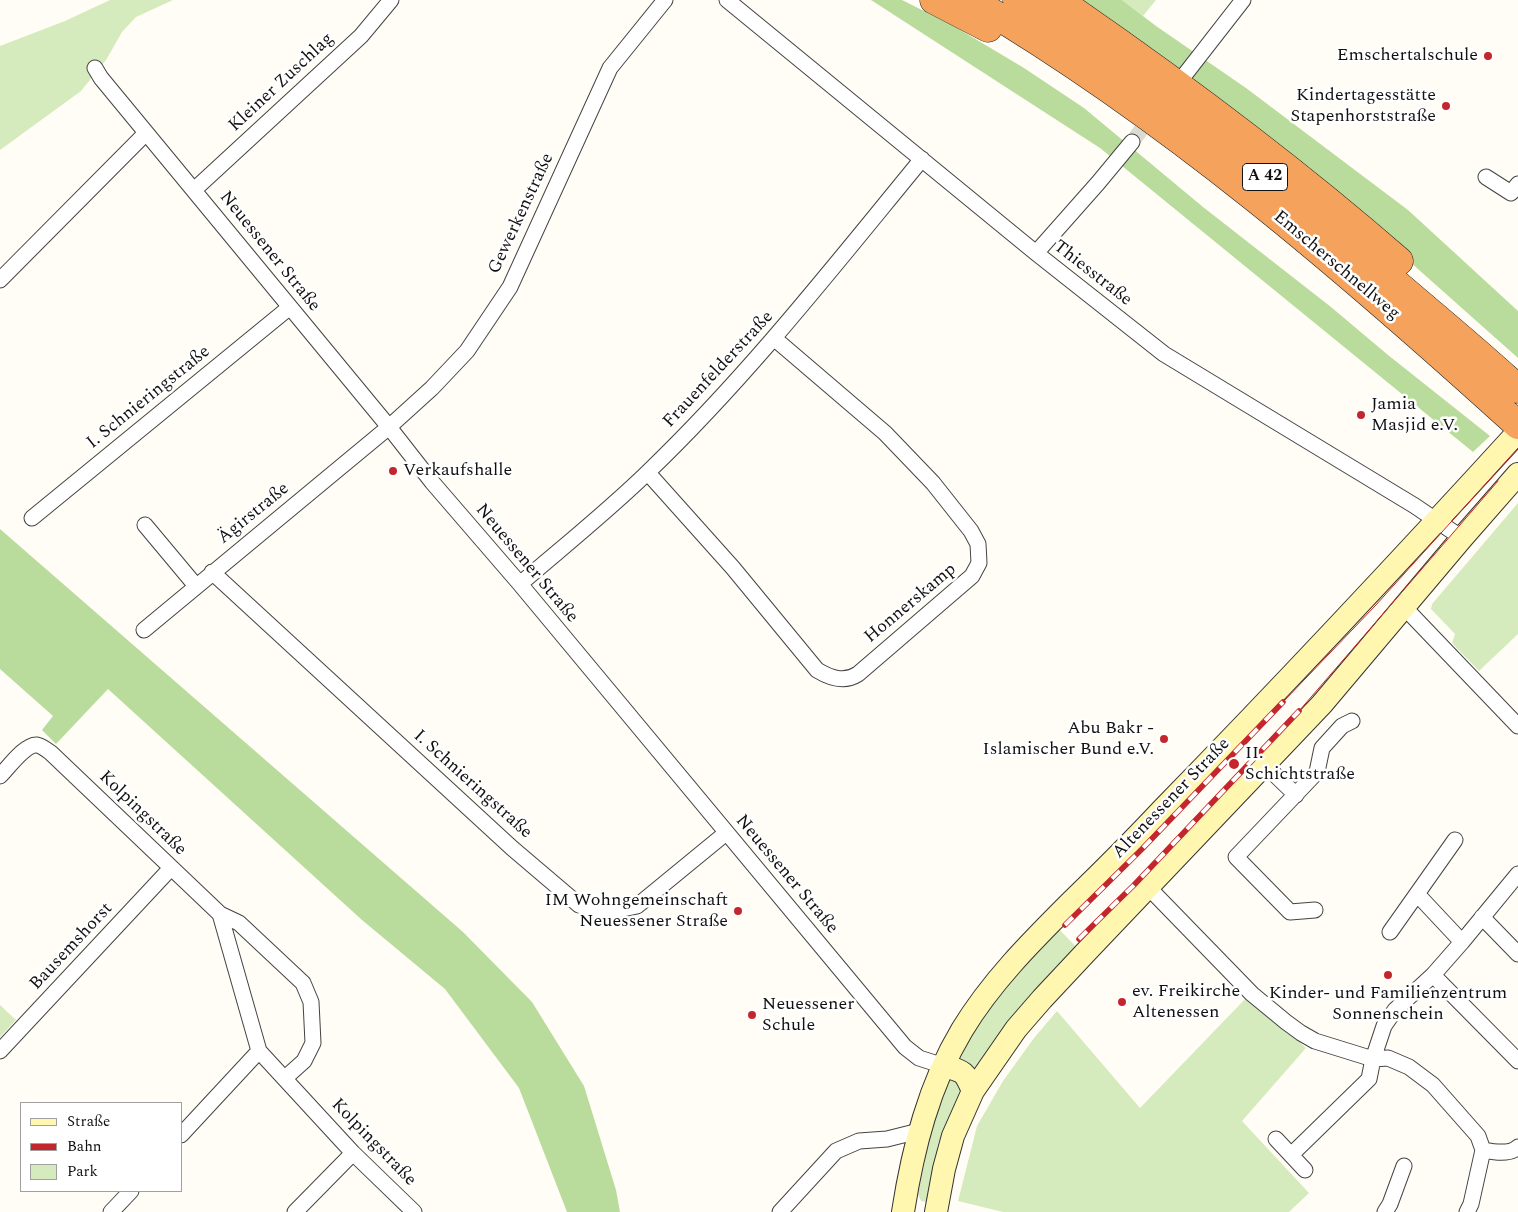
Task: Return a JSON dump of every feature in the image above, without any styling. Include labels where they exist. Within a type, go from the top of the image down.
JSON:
[{"type":"highway","points":[[934,0],[994,31],[1046,62],[1114,107],[1185,145]]},
{"type":"highway","name":"Emscherschnellweg","points":[[971,0],[1096,80],[1252,195],[1341,268],[1514,424]]},
{"type":"highway","name":"Emscherschnellweg","points":[[1017,0],[1056,24],[1183,112],[1323,221],[1509,381]]},
{"type":"highway","points":[[1058,0],[1160,71],[1263,148],[1340,210],[1470,324],[1509,381]]},
{"type":"main road","name":"Altenessener Straße","points":[[905,1203],[919,1131],[927,1107],[944,1066],[963,1029],[992,987],[1034,939],[1177,795],[1438,520],[1514,424]]},
{"type":"main road","points":[[905,1203],[935,1212],[953,1136],[973,1091],[1000,1051],[1042,999],[1322,704],[1518,474]]},
{"type":"main road","points":[[944,1066],[962,1071],[966,1075],[973,1091]]},
{"type":"street","name":"Kleiner Zuschlag","points":[[194,190],[361,36],[391,0]]},
{"type":"street","name":"Gewerkenstraße","points":[[389,427],[432,388],[467,351],[510,287],[610,68],[665,0]]},
{"type":"street","name":"Thiesstraße","points":[[727,0],[1036,253],[1164,354],[1438,520],[1462,538]]},
{"type":"street","points":[[1183,76],[1244,0]]},
{"type":"street","name":"Neuessener Straße","points":[[95,68],[101,78],[389,427],[432,482],[520,584],[905,1047],[920,1058],[944,1066]]},
{"type":"street","points":[[0,280],[146,133]]},
{"type":"street","points":[[1036,253],[1132,142]]},
{"type":"street","name":"Frauenfelderstraße","points":[[520,584],[648,473],[775,339],[922,159]]},
{"type":"street","points":[[1486,177],[1510,193],[1518,184]]},
{"type":"street","name":"I. Schnieringstraße","points":[[32,518],[290,307]]},
{"type":"street","name":"Honnerskamp","points":[[648,473],[733,568],[817,670],[830,677],[854,676],[972,576],[980,563],[978,544],[970,530],[933,483],[885,433],[775,339]]},
{"type":"street","name":"Ägirstraße","points":[[144,630],[389,427]]},
{"type":"street","points":[[144,525],[196,586]]},
{"type":"street","name":"I. Schnieringstraße","points":[[212,572],[512,848],[579,905],[604,913],[637,906],[726,833]]},
{"type":"street","points":[[1404,607],[1518,726]]},
{"type":"street","points":[[1315,910],[1290,912],[1236,857],[1317,772],[1322,748],[1342,726],[1352,721]]},
{"type":"street","name":"Kolpingstraße","points":[[0,776],[28,747],[36,745],[51,753],[220,914],[239,923],[303,983],[311,1002],[314,1043],[304,1061],[285,1078]]},
{"type":"street","points":[[1265,765],[1296,795]]},
{"type":"street","points":[[1390,932],[1455,840]]},
{"type":"street","name":"Bausemshorst","points":[[0,1051],[171,868]]},
{"type":"street","points":[[1291,1155],[1370,1079],[1373,1059],[1384,1026],[1395,1010],[1433,974],[1462,942],[1518,874]]},
{"type":"street","points":[[1148,887],[1252,994],[1301,1033],[1315,1041],[1373,1059],[1388,1058],[1409,1068],[1433,1085],[1478,1136],[1483,1150],[1472,1209]]},
{"type":"street","points":[[1417,894],[1462,942]]},
{"type":"street","name":"Kolpingstraße","points":[[220,914],[258,1051],[354,1153],[414,1212]]},
{"type":"street","points":[[1482,917],[1518,954]]},
{"type":"street","points":[[1433,974],[1518,1060]]},
{"type":"street","points":[[182,1134],[258,1051]]},
{"type":"street","points":[[780,1212],[836,1151],[860,1141],[887,1139],[919,1131]]},
{"type":"street","points":[[1276,1139],[1305,1170]]},
{"type":"street","points":[[1483,1150],[1498,1152],[1515,1151],[1518,1148]]},
{"type":"street","points":[[296,1212],[354,1153]]},
{"type":"street","points":[[1385,1212],[1390,1204],[1404,1166]]},
{"type":"street","points":[[111,1212],[130,1192]]},
{"type":"green space","points":[[110,0],[173,0],[136,17],[122,32],[106,60],[81,91],[0,150],[0,46],[65,21]]},
{"type":"green space","points":[[871,0],[902,0],[952,25],[1024,68],[1084,108],[1203,207],[1331,307],[1490,436],[1473,452],[1100,148]]},
{"type":"green space","points":[[1072,0],[1122,0],[1156,26],[1246,88],[1408,210],[1518,311],[1518,358],[1382,237]]},
{"type":"green space","points":[[1122,0],[1156,0],[1143,16]]},
{"type":"green space","points":[[1518,503],[1518,634],[1479,671],[1452,643],[1455,634],[1431,609],[1432,604]]},
{"type":"green space","points":[[0,529],[463,932],[532,1002],[584,1086],[616,1190],[620,1212],[567,1212],[519,1088],[445,989],[362,920],[108,689],[56,744],[42,730],[53,716],[0,669]]},
{"type":"green space","points":[[1056,926],[1078,949],[977,1072],[955,1059],[971,1030]]},
{"type":"green space","points":[[1248,996],[1306,1048],[1242,1121],[1309,1193],[1289,1212],[1003,1212],[958,1201],[977,1126],[1003,1081],[1034,1038],[1057,1011],[1140,1108]]},
{"type":"green space","points":[[0,1005],[16,1020],[0,1037]]},
{"type":"green space","points":[[951,1075],[962,1086],[938,1144],[931,1196],[926,1202],[921,1201],[918,1194],[936,1106]]},
{"type":"tunnel","points":[[1132,142],[1154,113]]},
{"type":"tram line","points":[[1283,702],[1375,606],[1518,448]]},
{"type":"tram line","points":[[1299,711],[1498,481]]},
{"type":"railway","points":[[1065,925],[1142,849],[1283,702]]},
{"type":"railway","points":[[1079,939],[1134,885],[1299,711]]},
{"type":"place","name":"Emschertalschule","points":[[1488,56]]},
{"type":"place","name":"Kindertagesstätte Stapenhorststraße","points":[[1446,106]]},
{"type":"place","name":"Jamia Masjid e.V.","points":[[1361,415]]},
{"type":"place","name":"Verkaufshalle","points":[[393,471]]},
{"type":"place","name":"Abu Bakr - Islamischer Bund e.V.","points":[[1164,739]]},
{"type":"place","name":"II. Schichtstraße","points":[[1234,764]]},
{"type":"place","name":"IM Wohngemeinschaft Neuessener Straße","points":[[738,911]]},
{"type":"place","name":"Kinder- und Familienzentrum Sonnenschein","points":[[1388,975]]},
{"type":"place","name":"ev. Freikirche Altenessen","points":[[1122,1002]]},
{"type":"place","name":"Neuessener Schule","points":[[752,1015]]}]
